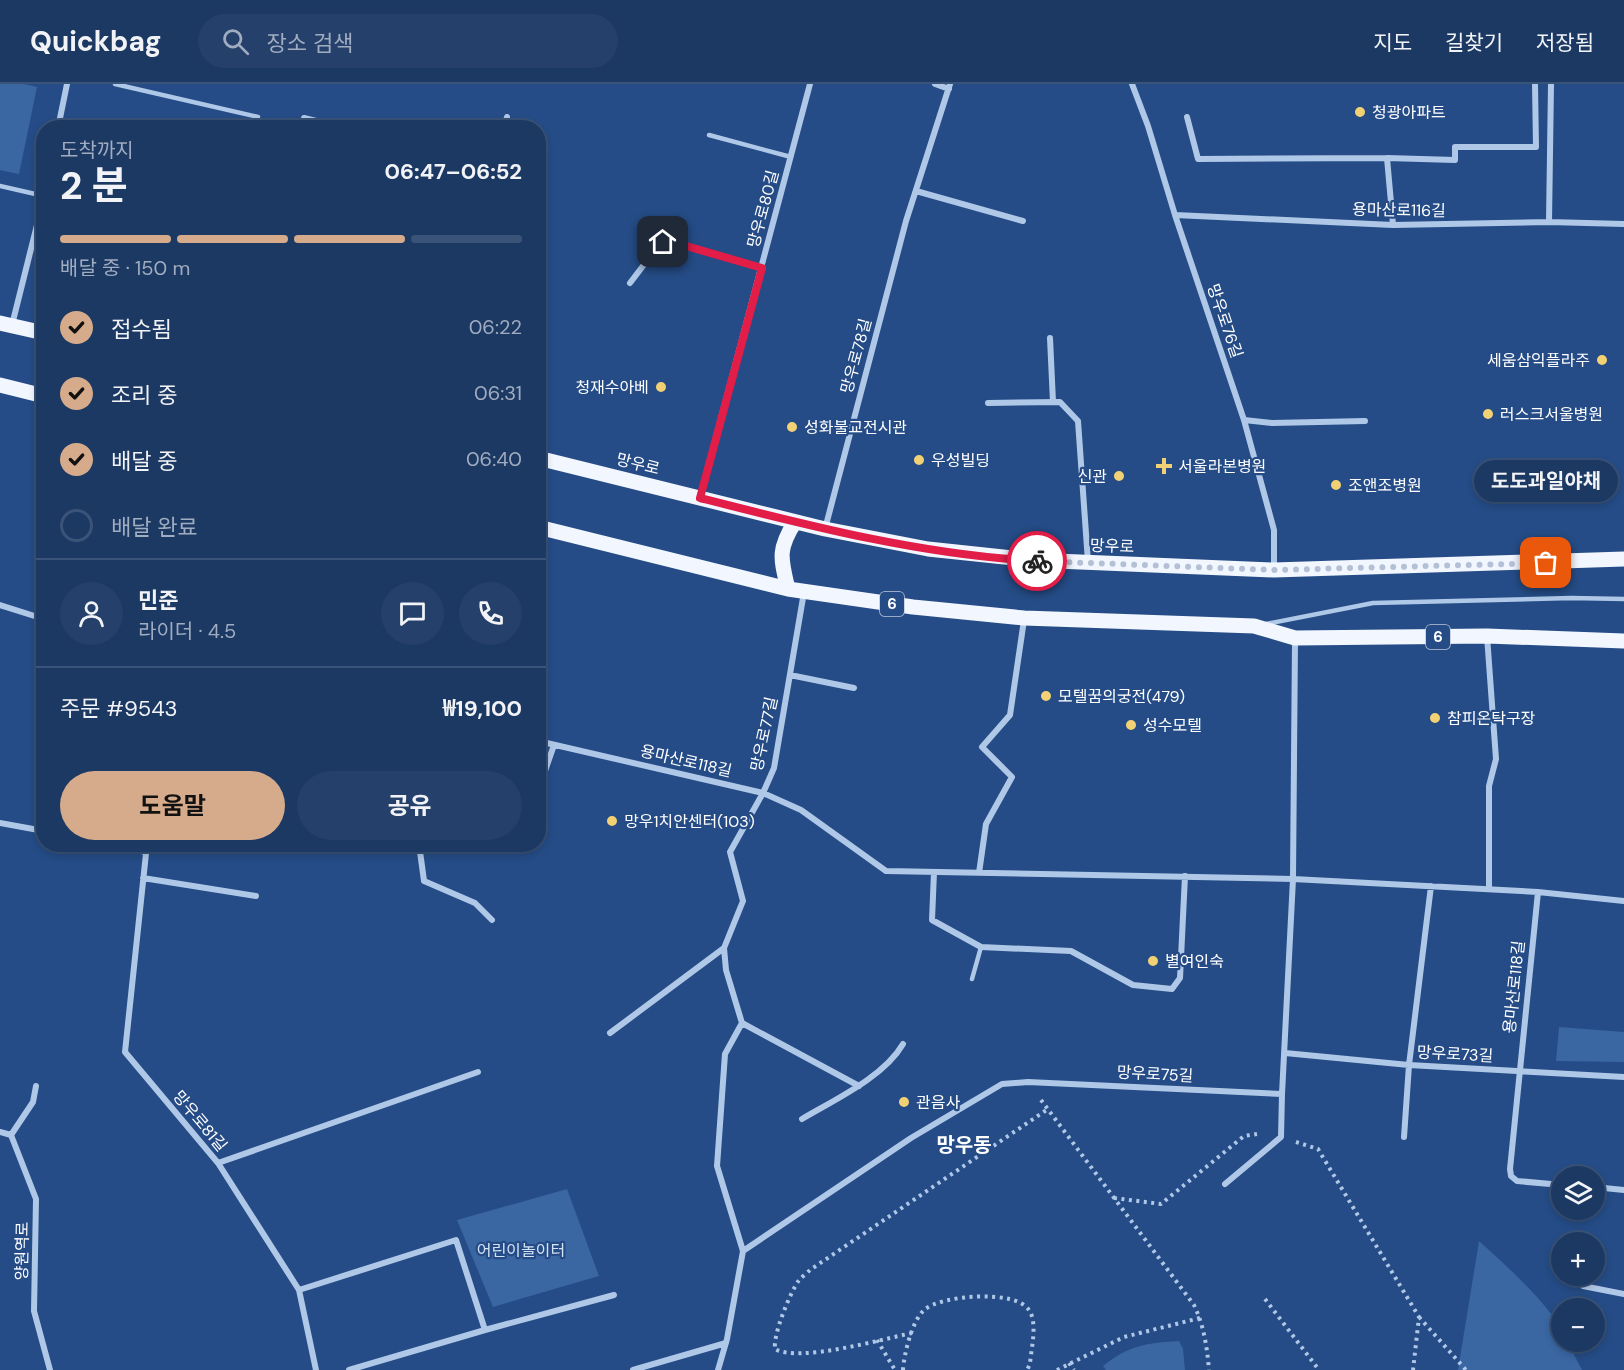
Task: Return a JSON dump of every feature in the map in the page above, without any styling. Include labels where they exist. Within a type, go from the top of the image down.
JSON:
[{"type":"main road","points":[[6,324],[36,331]]},
{"type":"main road","points":[[0,386],[36,394]]},
{"type":"main road","name":"망우로","points":[[546,460],[825,529],[928,549],[1032,560],[1274,570],[1624,559]]},
{"type":"main road","points":[[788,589],[780,556],[786,535],[795,522]]},
{"type":"main road","name":"6","points":[[546,529],[788,589],[913,607],[1024,618],[1254,626],[1295,638],[1487,636],[1624,641]]},
{"type":"street","points":[[60,120],[67,84]]},
{"type":"street","name":"망우로80길","points":[[700,498],[810,84]]},
{"type":"street","points":[[935,84],[950,86]]},
{"type":"street","name":"망우로76길","points":[[1132,84],[1148,126],[1175,215],[1244,420],[1274,530],[1274,570]]},
{"type":"street","points":[[1187,117],[1198,159],[1455,160],[1455,147],[1536,147],[1535,84]]},
{"type":"street","points":[[1549,222],[1551,84]]},
{"type":"street","name":"망우로78길","points":[[825,529],[906,221],[950,86]]},
{"type":"street","points":[[304,118],[312,120]]},
{"type":"street","points":[[1387,158],[1393,225]]},
{"type":"street","points":[[916,191],[1023,221]]},
{"type":"street","name":"용마산로116길","points":[[1175,215],[1393,225],[1549,222],[1624,224]]},
{"type":"street","points":[[6,324],[36,223]]},
{"type":"street","name":"망우로80길","points":[[630,283],[659,245],[669,241],[762,268]]},
{"type":"street","points":[[1050,338],[1053,402]]},
{"type":"street","points":[[988,403],[1060,402],[1078,421],[1088,563]]},
{"type":"street","points":[[1244,420],[1272,423],[1365,421]]},
{"type":"street","name":"망우로77길","points":[[724,948],[743,901],[730,852],[763,793],[774,768],[804,591]]},
{"type":"street","points":[[0,605],[36,616]]},
{"type":"street","points":[[979,873],[986,824],[1012,777],[982,747],[1010,715],[1024,618]]},
{"type":"street","points":[[1487,636],[1496,759],[1489,786],[1489,889]]},
{"type":"street","points":[[1225,1184],[1281,1137],[1293,879],[1295,638]]},
{"type":"street","points":[[790,675],[854,688]]},
{"type":"street","name":"용마산로118길","points":[[546,743],[763,793],[801,810],[886,871],[1293,879],[1538,892],[1624,901]]},
{"type":"street","points":[[546,768],[554,745]]},
{"type":"street","points":[[0,823],[36,830]]},
{"type":"street","name":"망우로81길","points":[[146,852],[125,1052],[218,1162],[299,1290],[316,1370]]},
{"type":"street","points":[[419,852],[424,881],[475,903],[492,920]]},
{"type":"street","points":[[934,872],[932,920],[981,947],[1071,951],[1133,985],[1172,989],[1180,978],[1185,876]]},
{"type":"street","points":[[143,878],[256,896]]},
{"type":"street","points":[[1404,1137],[1408,1065],[1431,886]]},
{"type":"street","name":"용마산로118길","points":[[1538,892],[1511,1176],[1517,1181],[1551,1184]]},
{"type":"street","points":[[724,948],[726,970],[742,1023],[858,1086]]},
{"type":"street","points":[[610,1033],[724,948]]},
{"type":"street","points":[[718,1370],[726,1343],[743,1251],[717,1166],[725,1054],[742,1023]]},
{"type":"street","points":[[802,1119],[858,1086],[896,1057],[903,1044]]},
{"type":"street","name":"망우로73길","points":[[1285,1053],[1408,1065],[1624,1077]]},
{"type":"street","points":[[218,1162],[478,1072]]},
{"type":"street","name":"망우로75길","points":[[743,1251],[911,1138],[1002,1084],[1028,1082],[1282,1094]]},
{"type":"street","points":[[0,1132],[11,1135],[33,1102],[36,1086]]},
{"type":"street","name":"양원역로","points":[[11,1135],[36,1199],[34,1311],[50,1370]]},
{"type":"street","points":[[1605,1188],[1624,1190]]},
{"type":"street","points":[[299,1290],[456,1240],[485,1330]]},
{"type":"street","points":[[1583,1286],[1624,1294]]},
{"type":"street","points":[[349,1370],[614,1295]]},
{"type":"street","points":[[633,1370],[726,1343]]},
{"type":"lane","points":[[115,84],[258,117]]},
{"type":"lane","name":"망우로80길","points":[[709,135],[791,157]]},
{"type":"lane","points":[[0,186],[36,194]]},
{"type":"lane","points":[[1254,626],[1373,603],[1571,598],[1624,599]]},
{"type":"lane","points":[[972,979],[981,947]]},
{"type":"path","points":[[1028,1082],[1194,1305],[1206,1341],[1209,1370]]},
{"type":"path","points":[[912,1333],[809,1353],[782,1353],[775,1349],[774,1341],[776,1329],[799,1281],[810,1270],[1048,1109]]},
{"type":"path","points":[[1114,1198],[1161,1204],[1244,1136],[1254,1133],[1281,1137],[1318,1149],[1419,1317],[1466,1370]]},
{"type":"path","points":[[903,1370],[906,1348],[923,1311],[936,1303],[987,1296],[1014,1299],[1028,1308],[1032,1316],[1030,1364],[1027,1370]]},
{"type":"path","points":[[1265,1299],[1317,1369]]},
{"type":"path","points":[[1413,1370],[1419,1317]]},
{"type":"path","points":[[1057,1370],[1124,1337],[1200,1318]]},
{"type":"path","points":[[877,1340],[895,1370]]},
{"type":"path","points":[[1069,1363],[1074,1370]]},
{"type":"green space","points":[[0,84],[24,84],[37,87],[19,174],[0,170]]},
{"type":"green space","points":[[1559,1027],[1624,1032],[1624,1062],[1556,1061]]},
{"type":"green space","name":"어린이놀이터","points":[[567,1189],[599,1276],[493,1307],[457,1220]]},
{"type":"green space","points":[[1479,1241],[1525,1284],[1551,1314],[1551,1352],[1573,1352],[1582,1370],[1458,1370]]},
{"type":"green space","points":[[1179,1341],[1183,1349],[1185,1370],[1106,1370],[1103,1366],[1139,1346]]},
{"type":"way so far","points":[[1037,561],[1274,570],[1546,563]]},
{"type":"place","name":"청광아파트","points":[[1360,112]]},
{"type":"place","name":"세움삼익플라주","points":[[1602,360]]},
{"type":"place","name":"청재수아베","points":[[661,387]]},
{"type":"place","name":"러스크서울병원","points":[[1488,414]]},
{"type":"place","name":"성화불교전시관","points":[[792,427]]},
{"type":"place","name":"우성빌딩","points":[[919,460]]},
{"type":"place","name":"서울라본병원","points":[[1164,466]]},
{"type":"place","name":"신관","points":[[1119,476]]},
{"type":"place","name":"조앤조병원","points":[[1336,485]]},
{"type":"place","name":"도도과일야채","points":[[1546,563]]},
{"type":"place","name":"모텔꿈의궁전(479)","points":[[1046,696]]},
{"type":"place","name":"참피온탁구장","points":[[1435,718]]},
{"type":"place","name":"성수모텔","points":[[1131,725]]},
{"type":"place","name":"망우1치안센터(103)","points":[[612,821]]},
{"type":"place","name":"별여인숙","points":[[1153,961]]},
{"type":"place","name":"관음사","points":[[904,1102]]},
{"type":"district","name":"망우동","points":[[964,1145]]},
{"type":"route","points":[[663,242],[669,241],[762,268],[700,498],[825,529],[928,549],[1037,561]]}]
